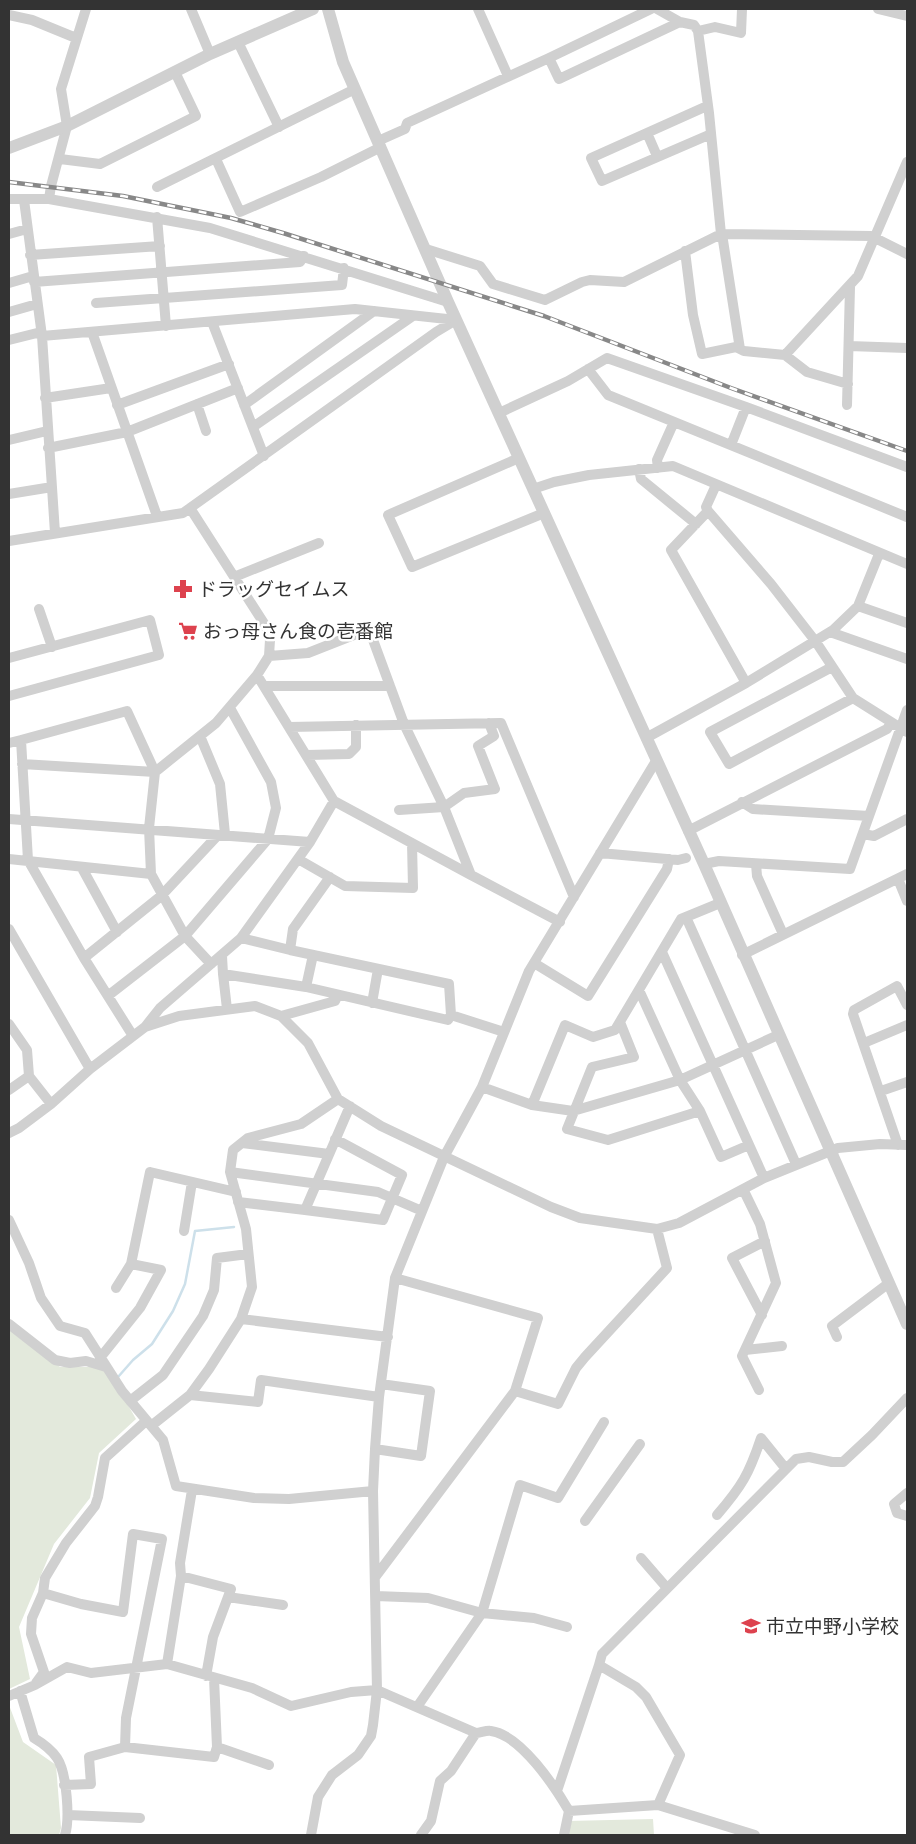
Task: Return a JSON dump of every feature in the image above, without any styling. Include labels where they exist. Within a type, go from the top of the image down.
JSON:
[{"type":"street","points":[[50,199],[51,186],[60,159],[67,126],[61,89],[86,9]]},
{"type":"street","points":[[191,9],[210,54]]},
{"type":"street","points":[[9,148],[67,126],[210,54],[313,9]]},
{"type":"street","points":[[328,9],[337,47],[448,302],[704,864],[742,955],[832,1151],[907,1324]]},
{"type":"street","points":[[478,9],[508,76]]},
{"type":"street","points":[[216,159],[240,212],[321,177],[405,129],[407,123],[651,9]]},
{"type":"street","points":[[657,9],[680,22],[694,25],[698,31],[721,234],[740,349]]},
{"type":"street","points":[[698,31],[715,27],[741,32],[742,9]]},
{"type":"street","points":[[878,9],[907,16]]},
{"type":"street","points":[[9,15],[32,20],[76,38]]},
{"type":"street","points":[[549,58],[559,78],[680,22]]},
{"type":"street","points":[[238,42],[279,126]]},
{"type":"street","points":[[60,159],[100,164],[196,116],[175,72]]},
{"type":"street","points":[[157,187],[355,89]]},
{"type":"street","points":[[707,106],[591,158],[602,181],[711,134]]},
{"type":"street","points":[[647,133],[657,156]]},
{"type":"street","points":[[785,355],[850,287],[858,276],[876,238],[907,162]]},
{"type":"street","points":[[9,199],[50,199],[210,228],[344,268],[448,302]]},
{"type":"street","points":[[24,200],[41,334],[55,533]]},
{"type":"street","points":[[157,217],[166,326]]},
{"type":"street","points":[[9,234],[27,229]]},
{"type":"street","points":[[426,249],[480,266],[493,284],[545,300],[590,280],[624,282],[721,234],[870,236],[907,254]]},
{"type":"street","points":[[30,255],[160,246]]},
{"type":"street","points":[[685,251],[693,314],[702,354],[736,347],[744,351],[785,355],[807,372],[848,384]]},
{"type":"street","points":[[9,283],[34,279],[300,262],[304,256]]},
{"type":"street","points":[[96,303],[342,285],[344,268]]},
{"type":"street","points":[[847,405],[850,287]]},
{"type":"street","points":[[9,312],[37,304]]},
{"type":"street","points":[[9,340],[41,334],[92,332],[355,309],[456,320]]},
{"type":"street","points":[[244,405],[374,311]]},
{"type":"street","points":[[253,427],[413,316]]},
{"type":"street","points":[[9,541],[184,513],[436,332],[456,320]]},
{"type":"street","points":[[212,322],[264,456]]},
{"type":"street","points":[[92,332],[157,516]]},
{"type":"street","points":[[849,346],[907,348]]},
{"type":"street","points":[[500,414],[607,358],[907,467]]},
{"type":"street","points":[[117,404],[229,364]]},
{"type":"street","points":[[588,369],[608,395],[907,517]]},
{"type":"street","points":[[45,398],[111,388]]},
{"type":"street","points":[[48,448],[127,432],[238,388]]},
{"type":"street","points":[[197,404],[206,431]]},
{"type":"street","points":[[731,445],[746,407]]},
{"type":"street","points":[[658,468],[658,460],[674,422]]},
{"type":"street","points":[[9,440],[47,432]]},
{"type":"street","points":[[519,458],[388,515],[412,567],[544,513]]},
{"type":"street","points":[[533,489],[554,482],[590,475],[673,466],[907,564]]},
{"type":"street","points":[[639,469],[641,480],[696,524]]},
{"type":"street","points":[[716,485],[706,507],[708,511],[746,552],[816,642],[853,698],[904,730]]},
{"type":"street","points":[[9,494],[52,487]]},
{"type":"street","points":[[22,764],[155,772],[200,736],[230,708],[257,674],[268,656],[270,640],[265,625],[190,508]]},
{"type":"street","points":[[708,511],[671,550],[746,683]]},
{"type":"street","points":[[234,577],[319,543]]},
{"type":"street","points":[[646,738],[746,683],[830,632],[858,606],[880,554]]},
{"type":"street","points":[[858,606],[907,623]]},
{"type":"street","points":[[39,609],[52,646]]},
{"type":"street","points":[[9,658],[150,620],[160,655],[9,696]]},
{"type":"street","points":[[268,656],[308,653],[369,629],[404,724],[444,807],[471,875]]},
{"type":"street","points":[[830,632],[907,659]]},
{"type":"street","points":[[832,667],[710,732],[729,764],[853,698]]},
{"type":"street","points":[[257,674],[334,801],[560,922]]},
{"type":"street","points":[[264,686],[390,686]]},
{"type":"street","points":[[109,995],[185,936],[268,838],[276,808],[271,782],[230,708]]},
{"type":"street","points":[[704,864],[719,861],[847,870],[853,865],[869,816],[904,730],[907,710]]},
{"type":"street","points":[[9,744],[127,711],[155,772],[149,828],[151,874],[185,936],[211,964]]},
{"type":"street","points":[[688,831],[887,729],[891,722]]},
{"type":"street","points":[[399,810],[444,807],[464,793],[495,789],[478,746],[494,736],[489,723]]},
{"type":"street","points":[[289,726],[501,723],[574,898]]},
{"type":"street","points":[[307,755],[349,754],[356,747],[356,725]]},
{"type":"street","points":[[84,958],[162,896],[221,834],[220,784],[200,736]]},
{"type":"street","points":[[21,740],[28,860],[84,958],[133,1036]]},
{"type":"street","points":[[311,1835],[318,1797],[332,1775],[358,1755],[371,1736],[377,1690],[373,1491],[375,1449],[378,1397],[395,1278],[444,1157],[482,1087],[534,963],[656,761]]},
{"type":"street","points":[[9,1133],[19,1128],[51,1104],[90,1069],[145,1027],[160,1008],[241,938],[310,842],[334,801]]},
{"type":"street","points":[[742,802],[753,809],[869,816]]},
{"type":"street","points":[[9,819],[149,828],[310,842]]},
{"type":"street","points":[[863,834],[874,836],[907,819]]},
{"type":"street","points":[[298,859],[344,886],[413,888],[412,843]]},
{"type":"street","points":[[600,853],[669,859],[686,858]]},
{"type":"street","points":[[9,859],[151,874]]},
{"type":"street","points":[[534,963],[588,996],[667,869],[669,859]]},
{"type":"street","points":[[756,864],[757,876],[783,934]]},
{"type":"street","points":[[82,868],[116,932]]},
{"type":"street","points":[[742,955],[903,876],[907,901]]},
{"type":"street","points":[[290,950],[293,929],[330,877]]},
{"type":"street","points":[[532,1105],[565,1025],[593,1037],[615,1030],[681,919],[720,903]]},
{"type":"street","points":[[686,917],[796,1164]]},
{"type":"street","points":[[9,929],[90,1069]]},
{"type":"street","points":[[223,974],[306,987],[448,1020],[451,1015],[449,984],[241,938]]},
{"type":"street","points":[[662,952],[764,1178]]},
{"type":"street","points":[[306,987],[313,955]]},
{"type":"street","points":[[222,956],[227,1009]]},
{"type":"street","points":[[372,1003],[378,969]]},
{"type":"street","points":[[145,1027],[179,1016],[255,1006],[281,1016],[308,1043],[338,1099],[381,1126],[551,1208],[580,1218],[657,1229],[679,1223],[764,1178],[838,1148],[903,1145],[881,1091],[854,1010],[897,986],[907,1005]]},
{"type":"street","points":[[639,990],[680,1080],[700,1111],[721,1157],[749,1145]]},
{"type":"street","points":[[281,1016],[335,1001],[338,995]]},
{"type":"street","points":[[451,1015],[504,1032]]},
{"type":"street","points":[[620,1022],[634,1057],[592,1067],[567,1129],[608,1140],[700,1111]]},
{"type":"street","points":[[9,1024],[27,1050],[29,1076],[51,1104]]},
{"type":"street","points":[[864,1043],[907,1025]]},
{"type":"street","points":[[482,1087],[532,1105],[573,1111],[680,1080],[778,1034]]},
{"type":"street","points":[[9,1090],[29,1076]]},
{"type":"street","points":[[881,1091],[907,1082]]},
{"type":"street","points":[[35,1685],[44,1672],[31,1634],[32,1618],[43,1593],[45,1578],[51,1566],[95,1506],[105,1458],[148,1424],[190,1395],[241,1319],[252,1287],[246,1229],[230,1172],[232,1150],[248,1138],[301,1124],[338,1099]]},
{"type":"street","points":[[305,1210],[350,1106]]},
{"type":"street","points":[[116,1288],[130,1264],[150,1172],[192,1182],[237,1197],[305,1210],[383,1220],[402,1175],[336,1139]]},
{"type":"street","points":[[242,1143],[329,1154]]},
{"type":"street","points":[[230,1172],[378,1192],[422,1211]]},
{"type":"street","points":[[184,1231],[192,1182]]},
{"type":"street","points":[[743,1190],[760,1224],[776,1283],[742,1356],[759,1390]]},
{"type":"street","points":[[9,1220],[29,1263],[41,1298],[60,1326],[85,1333],[130,1401],[163,1440],[176,1486],[192,1490],[254,1498],[290,1499],[373,1491]]},
{"type":"street","points":[[515,1391],[558,1404],[576,1368],[667,1268],[657,1229]]},
{"type":"street","points":[[762,1314],[732,1258],[765,1241]]},
{"type":"street","points":[[130,1401],[163,1375],[199,1324],[214,1290],[218,1258],[248,1254]]},
{"type":"street","points":[[100,1358],[140,1308],[161,1270],[130,1264]]},
{"type":"street","points":[[376,1576],[515,1391],[538,1318],[395,1278]]},
{"type":"street","points":[[837,1337],[832,1326],[889,1283]]},
{"type":"street","points":[[241,1319],[388,1337]]},
{"type":"street","points":[[9,1324],[55,1360],[70,1363],[86,1361],[106,1367]]},
{"type":"street","points":[[745,1350],[782,1346]]},
{"type":"street","points":[[190,1395],[258,1402],[261,1380],[378,1397]]},
{"type":"street","points":[[375,1449],[421,1456],[430,1391],[381,1384]]},
{"type":"street","points":[[557,1791],[600,1665],[602,1654],[796,1459],[809,1457],[832,1462],[843,1462],[872,1436],[907,1398]]},
{"type":"street","points":[[417,1707],[482,1613],[520,1485],[558,1498],[604,1422]]},
{"type":"street","points":[[717,1515],[740,1488],[750,1470],[760,1438],[786,1469]]},
{"type":"street","points":[[585,1521],[640,1444]]},
{"type":"street","points":[[167,1664],[192,1490]]},
{"type":"street","points":[[907,1493],[894,1504],[897,1513],[907,1516]]},
{"type":"street","points":[[43,1593],[81,1604],[123,1612],[133,1534],[162,1539],[126,1718],[125,1747]]},
{"type":"street","points":[[641,1558],[667,1588]]},
{"type":"street","points":[[64,1785],[91,1784],[90,1757],[125,1747],[214,1757],[217,1747],[210,1677],[214,1637],[231,1589],[181,1576]]},
{"type":"street","points":[[228,1596],[283,1605]]},
{"type":"street","points":[[376,1596],[428,1598],[482,1613],[534,1618],[567,1627]]},
{"type":"street","points":[[9,1696],[35,1685],[67,1667],[91,1673],[167,1664],[252,1688],[291,1706],[351,1692],[377,1690],[476,1733],[492,1731],[513,1741],[549,1778],[568,1811],[564,1835]]},
{"type":"street","points":[[600,1665],[636,1687],[646,1698],[680,1755],[658,1805]]},
{"type":"street","points":[[20,1691],[34,1738],[47,1746],[59,1760],[68,1815],[65,1835]]},
{"type":"street","points":[[424,1834],[431,1821],[440,1781],[451,1771],[476,1733]]},
{"type":"street","points":[[217,1747],[268,1765]]},
{"type":"street","points":[[568,1811],[658,1805],[755,1835]]},
{"type":"street","points":[[68,1815],[140,1818]]},
{"type":"shaded area","points":[[9,1325],[60,1367],[106,1367],[136,1419],[99,1453],[90,1498],[54,1544],[19,1627],[30,1679],[9,1689]]},
{"type":"shaded area","points":[[9,1705],[23,1742],[56,1765],[61,1828],[59,1835],[9,1835]]},
{"type":"shaded area","points":[[653,1819],[654,1835],[567,1835],[568,1821]]},
{"type":"waterway","points":[[118,1377],[133,1360],[152,1344],[173,1311],[185,1284],[195,1231],[234,1227]]},
{"type":"railway","points":[[9,182],[123,196],[231,218],[283,233],[544,316],[731,388],[907,451]]},
{"type":"place","name":"ドラッグセイムス","points":[[183,589]]},
{"type":"place","name":"おっ母さん食の壱番館","points":[[188,631]]},
{"type":"place","name":"市立中野小学校","points":[[751,1626]]}]
